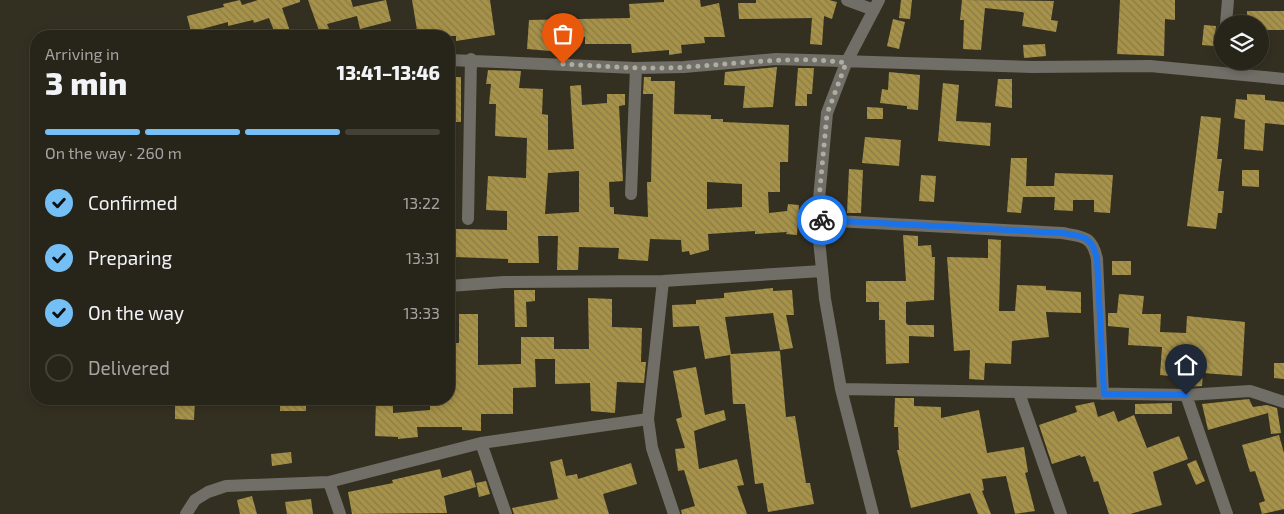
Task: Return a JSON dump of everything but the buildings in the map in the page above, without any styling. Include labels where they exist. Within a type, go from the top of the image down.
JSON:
[{"type":"street","points":[[847,0],[877,5],[846,63],[827,114],[817,220],[822,271],[841,389],[873,514]]},
{"type":"street","points":[[1227,15],[1228,0]]},
{"type":"street","points":[[468,219],[471,59]]},
{"type":"street","points":[[455,60],[636,68],[684,67],[776,59],[822,59],[846,63],[1032,67],[1214,67]]},
{"type":"street","points":[[631,194],[636,68]]},
{"type":"street","points":[[1236,70],[1284,80]]},
{"type":"street","points":[[817,220],[1062,233],[1086,237],[1094,246],[1097,259],[1104,394]]},
{"type":"street","points":[[455,286],[504,282],[663,281],[822,271]]},
{"type":"street","points":[[663,281],[648,419],[652,448],[674,514]]},
{"type":"street","points":[[841,389],[1186,395],[1250,391],[1284,402]]},
{"type":"street","points":[[1019,393],[1061,514]]},
{"type":"street","points":[[1186,395],[1227,514]]},
{"type":"street","points":[[186,514],[195,500],[226,486],[329,482],[481,442],[648,419]]},
{"type":"street","points":[[481,442],[506,514]]},
{"type":"street","points":[[329,482],[340,514]]},
{"type":"way so far","points":[[563,64],[636,68],[684,67],[776,59],[822,59],[846,63],[832,96],[824,132],[817,220],[822,220]]},
{"type":"route","points":[[822,220],[1062,233],[1086,237],[1094,246],[1097,259],[1104,394],[1186,395]]}]
